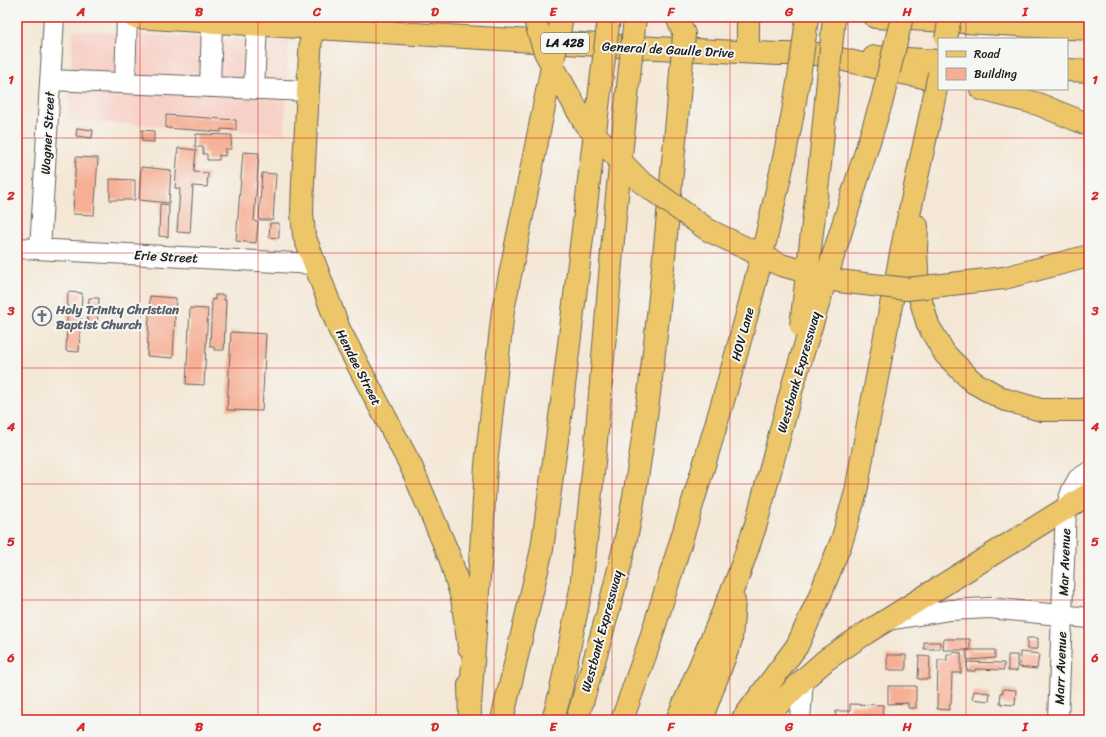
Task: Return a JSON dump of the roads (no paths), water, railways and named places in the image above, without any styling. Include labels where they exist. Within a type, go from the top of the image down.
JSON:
[{"type":"main road","name":"General de Gaulle Drive","points":[[134,17],[257,24],[311,22],[615,46],[818,54],[938,61]]},
{"type":"main road","points":[[534,17],[545,52],[585,124],[640,181],[708,230],[781,265],[839,281],[907,289],[1004,278],[1089,256]]},
{"type":"main road","points":[[470,713],[486,465],[503,310],[562,17]]},
{"type":"main road","points":[[502,720],[542,550],[561,410],[609,17]]},
{"type":"main road","points":[[553,720],[560,694],[581,589],[595,453],[615,208],[635,17]]},
{"type":"main road","points":[[748,17],[748,52]]},
{"type":"main road","name":"HOV Lane","points":[[622,720],[649,644],[710,449],[759,271],[784,160],[795,102],[807,17]]},
{"type":"main road","points":[[794,381],[820,164],[834,17]]},
{"type":"main road","points":[[875,17],[1089,29]]},
{"type":"main road","name":"Westbank Expressway","points":[[677,720],[736,579],[756,524],[794,381],[882,100],[902,17]]},
{"type":"main road","points":[[946,38],[950,17]]},
{"type":"main road","name":"Hendee Street","points":[[311,22],[302,212],[304,235],[339,329],[410,466],[450,558],[462,598],[468,636],[470,713]]},
{"type":"main road","name":"Westbank Expressway","points":[[577,720],[610,608],[632,510],[646,418],[678,108],[682,23]]},
{"type":"main road","points":[[818,54],[938,80]]},
{"type":"main road","points":[[1068,70],[1089,71]]},
{"type":"main road","points":[[742,720],[796,646],[818,600],[842,540],[856,492],[904,238],[938,79]]},
{"type":"main road","points":[[985,90],[1038,104],[1089,126]]},
{"type":"main road","points":[[917,179],[919,207],[916,249],[918,290],[928,325],[945,354],[973,382],[1003,399],[1041,410],[1083,410],[1089,408]]},
{"type":"main road","points":[[763,720],[802,680],[827,659],[884,621],[1089,494]]},
{"type":"main road","points":[[701,720],[731,640],[736,579]]},
{"type":"street","name":"Wagner Street","points":[[40,249],[54,17]]},
{"type":"street","points":[[125,83],[127,17]]},
{"type":"street","points":[[210,87],[212,22]]},
{"type":"street","points":[[254,88],[257,24]]},
{"type":"street","points":[[50,80],[308,91]]},
{"type":"street","name":"Erie Street","points":[[17,248],[314,264]]},
{"type":"street","name":"Mar Avenue","points":[[1062,615],[1066,508],[1072,490],[1078,479],[1089,472]]},
{"type":"street","points":[[884,621],[953,609],[990,608],[1089,618]]},
{"type":"street","name":"Marr Avenue","points":[[1058,720],[1062,615]]},
{"type":"street","points":[[800,720],[802,680]]},
{"type":"waterway","points":[[17,714],[23,720]]},
{"type":"place","name":"Holy Trinity Christian Baptist Church","points":[[42,316]]}]
